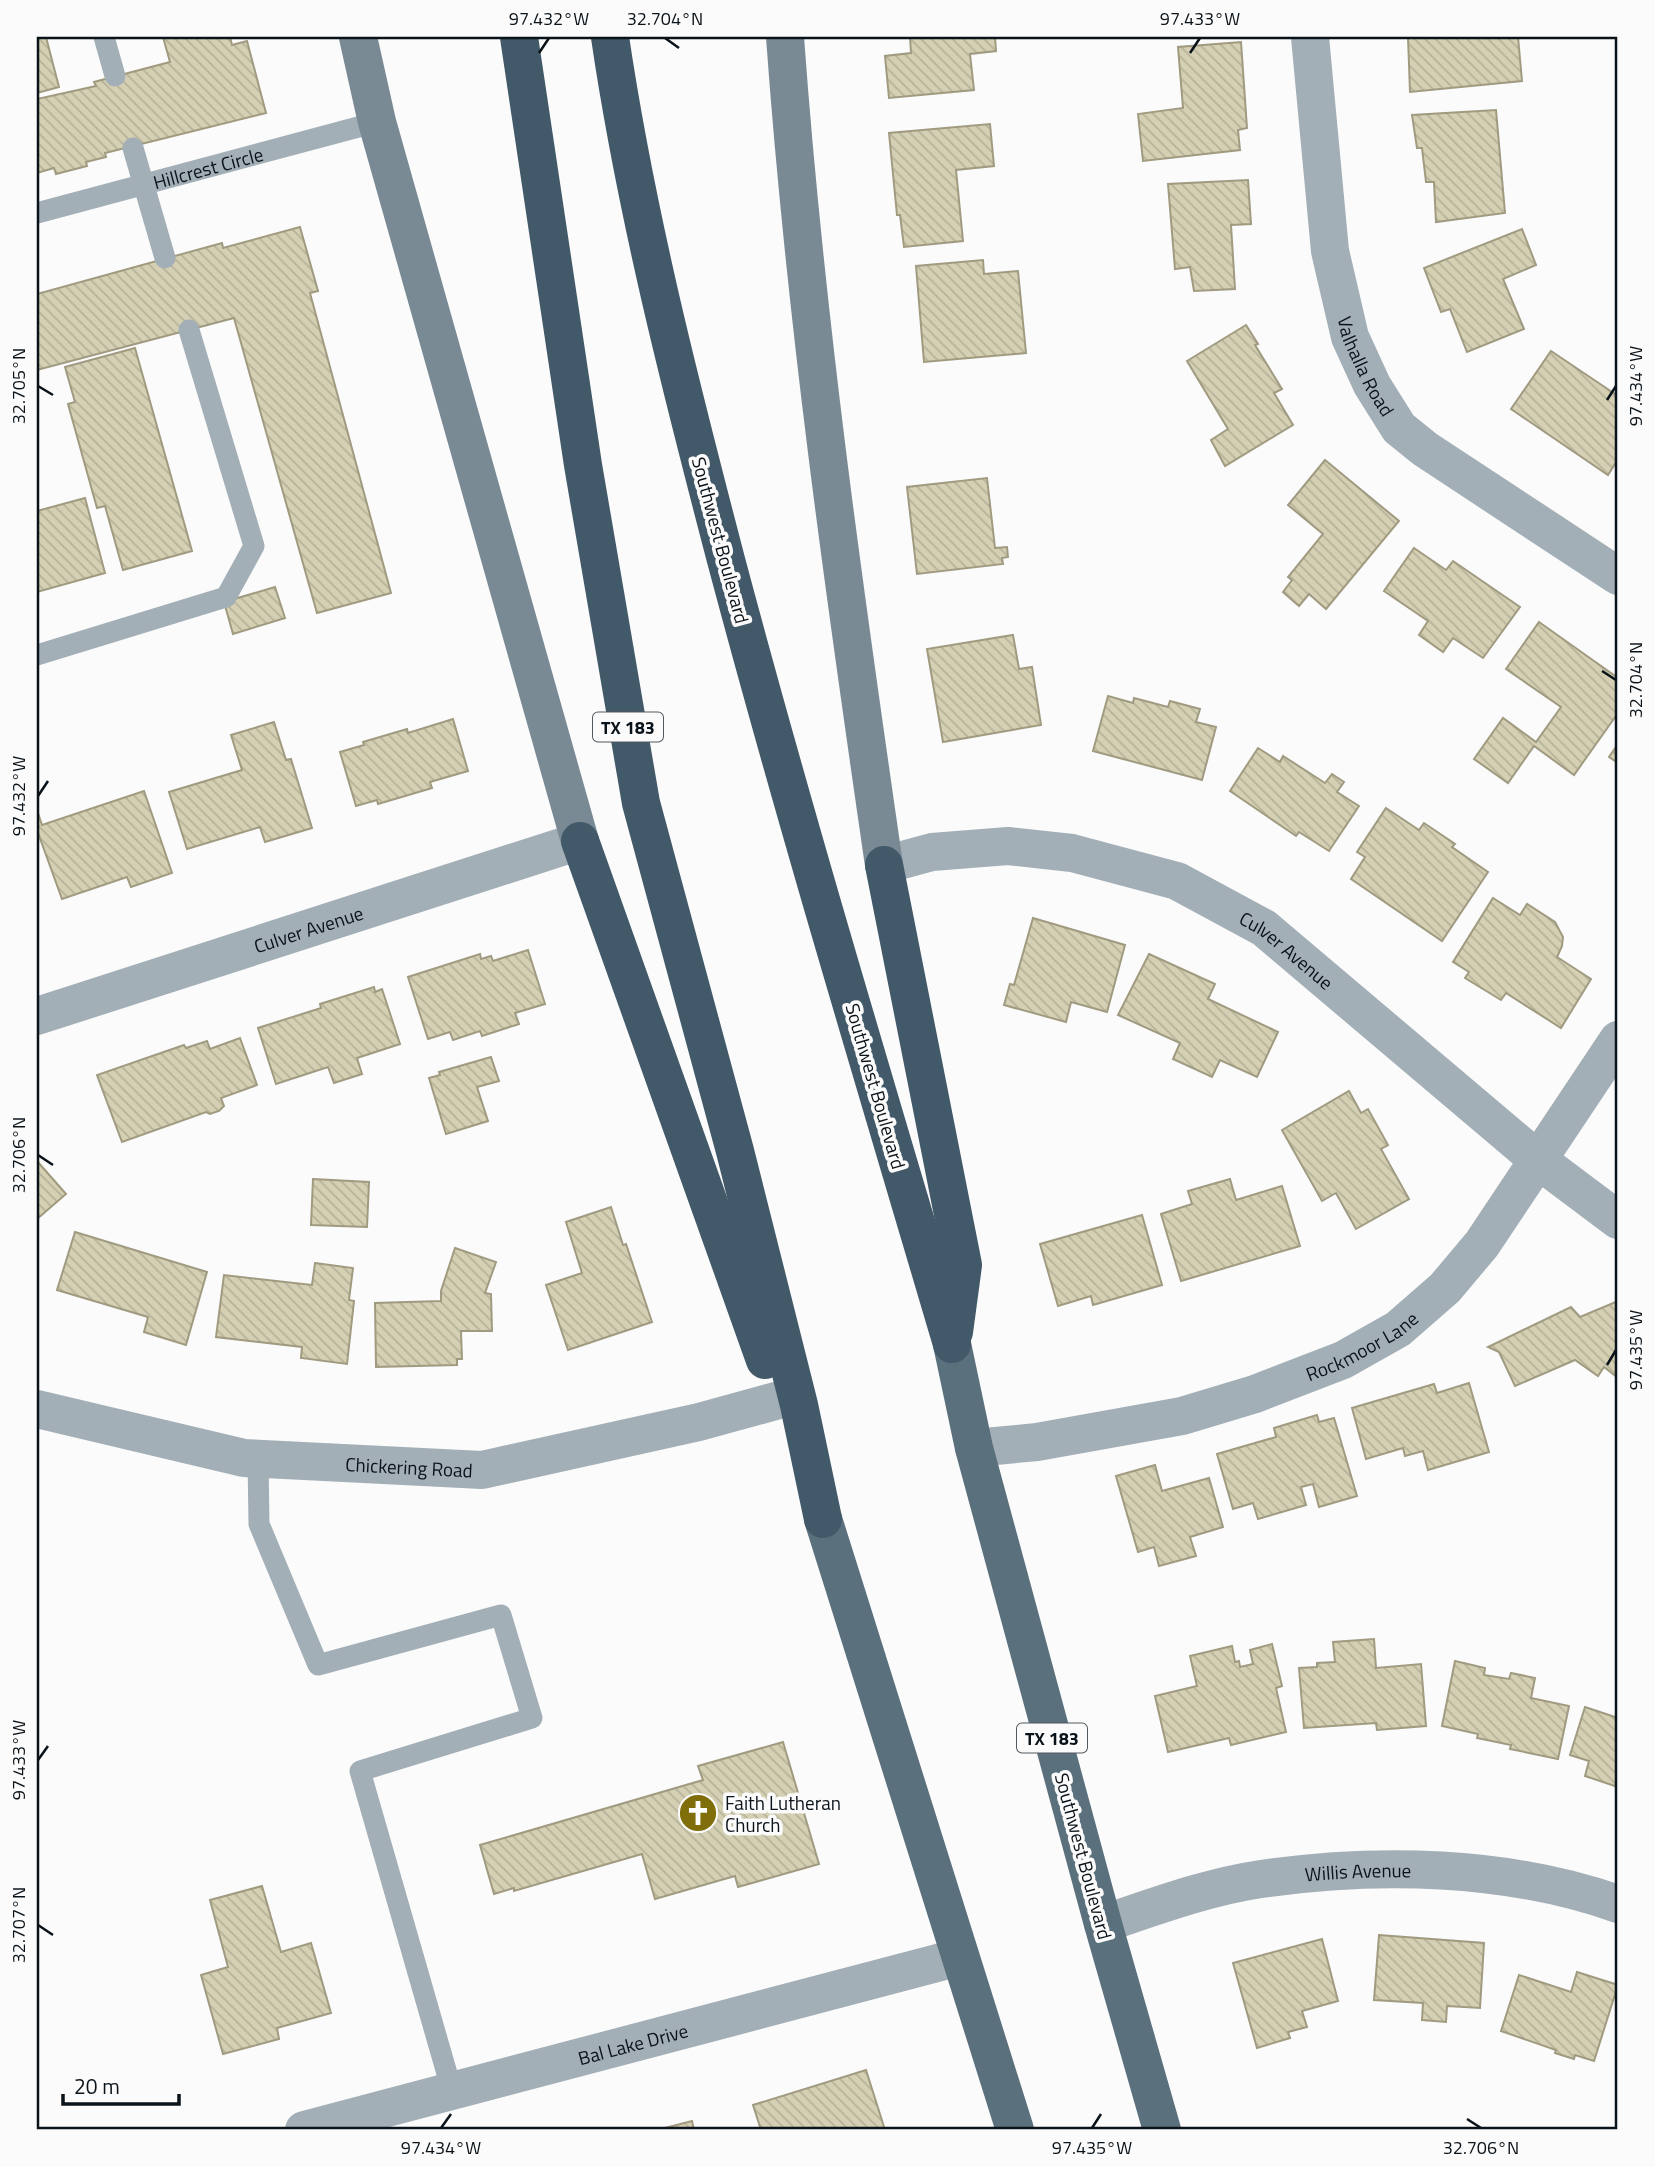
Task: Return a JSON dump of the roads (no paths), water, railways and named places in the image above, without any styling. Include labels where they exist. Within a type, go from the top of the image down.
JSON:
[{"type":"highway","name":"TX 183","points":[[519,37],[583,465],[641,803],[799,1405],[823,1519]]},
{"type":"highway","name":"Southwest Boulevard","points":[[610,37],[619,101],[650,249],[702,468],[778,750],[952,1344]]},
{"type":"highway","points":[[580,841],[823,1519]]},
{"type":"highway","points":[[884,865],[963,1265],[952,1344]]},
{"type":"main road","points":[[358,37],[377,122],[580,841]]},
{"type":"main road","points":[[785,37],[793,155],[831,478],[884,865]]},
{"type":"main road","name":"Southwest Boulevard","points":[[952,1344],[974,1448],[1103,1924],[1162,2130]]},
{"type":"main road","name":"TX 183","points":[[823,1519],[1015,2130]]},
{"type":"street","name":"Valhalla Road","points":[[1310,37],[1330,251],[1350,337],[1372,385],[1399,428],[1424,449],[1618,576]]},
{"type":"street","name":"Culver Avenue","points":[[37,1016],[580,841]]},
{"type":"street","name":"Culver Avenue","points":[[884,865],[932,852],[1008,846],[1072,853],[1177,881],[1264,928],[1538,1160],[1618,1220]]},
{"type":"street","name":"Rockmoor Lane","points":[[974,1448],[1037,1443],[1182,1416],[1255,1394],[1343,1360],[1398,1329],[1445,1288],[1482,1244],[1618,1040]]},
{"type":"street","name":"Chickering Road","points":[[37,1409],[258,1460],[482,1470],[699,1422],[779,1400]]},
{"type":"street","name":"Willis Avenue","points":[[1103,1924],[1176,1899],[1260,1879],[1394,1868],[1493,1875],[1592,1895],[1618,1904]]},
{"type":"street","name":"Bal Lake Drive","points":[[304,2130],[960,1957]]},
{"type":"lane","points":[[104,37],[115,76]]},
{"type":"lane","name":"Hillcrest Circle","points":[[37,213],[377,122]]},
{"type":"lane","points":[[133,148],[165,258]]},
{"type":"lane","points":[[37,655],[226,597],[254,546],[190,330]]},
{"type":"lane","points":[[258,1460],[259,1524],[318,1665],[501,1615],[533,1718],[360,1771],[452,2091]]},
{"type":"place","name":"Faith Lutheran Church","points":[[698,1813]]}]
